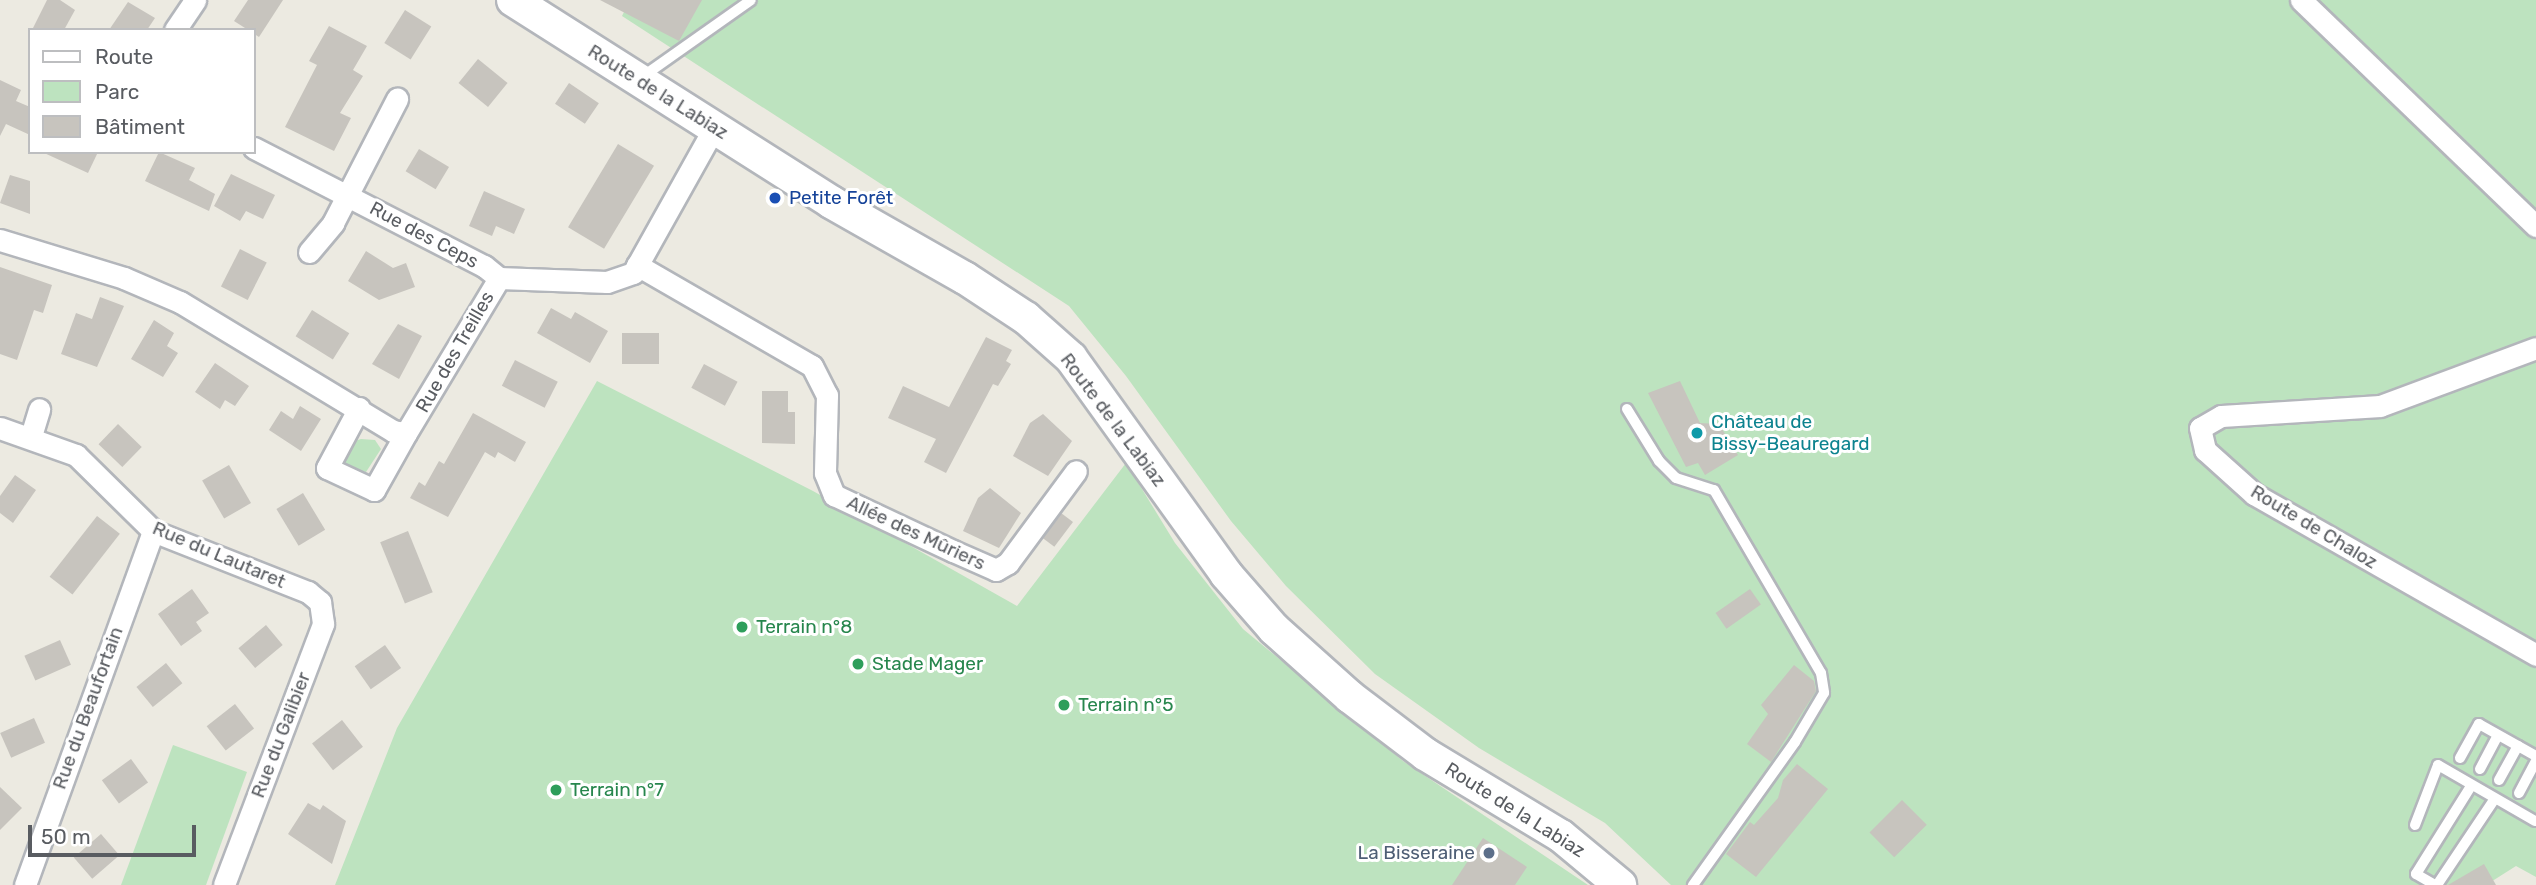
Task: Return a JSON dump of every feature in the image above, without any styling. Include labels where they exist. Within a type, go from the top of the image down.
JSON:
[{"type":"main road","name":"Route de la Labiaz","points":[[530,5],[638,80],[714,128],[1026,318],[1070,358],[1226,574],[1274,629],[1350,697],[1425,754],[1561,836],[1620,885]]},
{"type":"street","points":[[176,28],[195,0]]},
{"type":"street","points":[[2301,0],[2536,226]]},
{"type":"street","name":"Rue des Ceps","points":[[309,252],[333,223],[397,99]]},
{"type":"street","points":[[637,265],[714,128]]},
{"type":"street","name":"Rue des Ceps","points":[[256,149],[499,278]]},
{"type":"street","name":"Rue des Treilles","points":[[0,240],[124,278],[180,302],[393,431],[406,433]]},
{"type":"street","name":"Rue des Treilles","points":[[359,408],[327,468],[374,490],[499,278],[607,282],[622,279],[637,265]]},
{"type":"street","name":"Allée des Mûriers","points":[[637,265],[812,366],[827,395],[825,472],[834,495],[953,551],[996,570],[1008,563],[1076,471]]},
{"type":"street","name":"Route de Chaloz","points":[[2536,348],[2380,406],[2221,416],[2200,428],[2205,450],[2254,494],[2536,655]]},
{"type":"street","points":[[31,436],[39,409]]},
{"type":"street","name":"Rue du Lautaret","points":[[0,428],[31,436],[76,455],[153,531],[308,592],[320,602],[323,624]]},
{"type":"street","name":"Rue du Beaufortain","points":[[25,885],[153,531]]},
{"type":"street","name":"Rue du Galibier","points":[[224,885],[323,624]]},
{"type":"lane","points":[[638,80],[751,0]]},
{"type":"lane","points":[[1627,409],[1659,461],[1675,478],[1714,490],[1821,673],[1824,693],[1795,742],[1693,885]]},
{"type":"lane","points":[[2460,758],[2479,724],[2518,746],[2536,759],[2519,793]]},
{"type":"lane","points":[[2480,769],[2498,735]]},
{"type":"lane","points":[[2499,780],[2518,746]]},
{"type":"lane","points":[[2415,825],[2438,765],[2494,800],[2536,820]]},
{"type":"lane","points":[[2471,786],[2416,874],[2436,885],[2494,800]]},
{"type":"green space","points":[[630,0],[2536,0],[2536,877],[2516,866],[2486,885],[1671,885],[1605,823],[1479,748],[1375,674],[1286,586],[1231,521],[1126,376],[1069,306],[622,16]]},
{"type":"green space","name":"Stade Mager","points":[[597,381],[813,491],[1017,606],[1126,463],[1175,543],[1243,629],[1403,761],[1588,885],[335,885],[397,728]]},
{"type":"green space","points":[[361,439],[375,440],[381,449],[366,472],[347,468],[339,457],[348,443]]},
{"type":"green space","points":[[173,745],[247,772],[206,885],[121,885]]},
{"type":"building","points":[[47,0],[60,0],[75,10],[65,28],[33,28]]},
{"type":"building","points":[[248,0],[283,0],[259,37],[256,35],[256,28],[245,28],[234,21]]},
{"type":"building","points":[[600,0],[702,0],[679,41]]},
{"type":"building","points":[[128,2],[155,18],[148,28],[110,28]]},
{"type":"building","points":[[405,10],[431,26],[411,60],[384,43]]},
{"type":"building","points":[[329,26],[367,46],[353,70],[363,76],[340,113],[351,118],[334,151],[285,127],[317,65],[309,61]]},
{"type":"building","points":[[478,59],[508,83],[488,107],[458,83]]},
{"type":"building","points":[[0,80],[21,90],[16,101],[28,106],[28,134],[6,124],[0,136]]},
{"type":"building","points":[[569,83],[599,103],[585,124],[555,104]]},
{"type":"building","points":[[618,144],[654,166],[604,249],[568,227]]},
{"type":"building","points":[[419,149],[449,167],[436,189],[406,171]]},
{"type":"building","points":[[46,154],[97,154],[88,173]]},
{"type":"building","points":[[158,154],[164,154],[195,168],[189,180],[215,194],[209,211],[145,181]]},
{"type":"building","points":[[231,174],[275,195],[263,219],[246,211],[240,221],[214,206]]},
{"type":"building","points":[[10,175],[30,181],[30,214],[0,203]]},
{"type":"building","points":[[484,191],[525,209],[514,234],[496,226],[492,236],[469,226]]},
{"type":"building","points":[[240,249],[267,263],[248,300],[221,286]]},
{"type":"building","points":[[366,251],[393,268],[406,263],[415,287],[379,300],[348,281]]},
{"type":"building","points":[[0,267],[52,285],[43,313],[34,310],[17,360],[0,354]]},
{"type":"building","points":[[100,297],[124,306],[97,367],[61,354],[76,313],[92,319]]},
{"type":"building","points":[[551,308],[571,319],[575,312],[608,331],[590,363],[537,333]]},
{"type":"building","points":[[312,310],[349,333],[333,360],[296,336]]},
{"type":"building","points":[[154,320],[174,333],[167,346],[178,353],[163,377],[131,359]]},
{"type":"building","points":[[398,324],[422,336],[399,379],[372,364]]},
{"type":"building","points":[[622,333],[659,333],[659,364],[622,364]]},
{"type":"building","points":[[986,337],[1012,350],[1006,361],[1011,364],[998,386],[993,384],[946,473],[924,462],[936,439],[888,418],[903,386],[949,407]]},
{"type":"building","points":[[515,360],[558,382],[545,408],[502,386]]},
{"type":"building","points":[[215,363],[249,386],[235,406],[225,400],[220,409],[195,392]]},
{"type":"building","points":[[704,364],[738,382],[725,406],[691,388]]},
{"type":"building","name":"Château de Bissy-Beauregard","points":[[1680,381],[1700,423],[1719,424],[1738,455],[1705,475],[1698,463],[1686,467],[1648,393]]},
{"type":"building","points":[[762,391],[788,391],[788,412],[795,412],[795,444],[762,443]]},
{"type":"building","points":[[300,406],[321,419],[301,451],[269,430],[281,411],[293,419]]},
{"type":"building","points":[[473,413],[526,442],[515,462],[498,452],[495,458],[485,452],[448,517],[410,498],[419,482],[425,486],[439,461],[444,464]]},
{"type":"building","points":[[1043,414],[1072,441],[1048,476],[1013,456],[1030,423]]},
{"type":"building","points":[[118,424],[142,447],[122,467],[99,444]]},
{"type":"building","points":[[229,465],[251,503],[224,519],[202,480]]},
{"type":"building","points":[[15,475],[36,490],[13,523],[0,513],[0,496]]},
{"type":"building","points":[[990,488],[1021,513],[999,548],[963,531],[978,498]]},
{"type":"building","points":[[303,493],[325,530],[299,546],[276,509]]},
{"type":"building","points":[[1061,513],[1073,522],[1054,547],[1042,538]]},
{"type":"building","points":[[97,516],[120,534],[72,595],[50,577]]},
{"type":"building","points":[[408,531],[433,592],[405,603],[380,542]]},
{"type":"building","points":[[192,589],[209,613],[196,622],[202,631],[181,646],[158,614]]},
{"type":"building","points":[[1750,589],[1761,605],[1726,629],[1716,613]]},
{"type":"building","points":[[266,625],[283,645],[255,668],[238,648]]},
{"type":"building","points":[[60,640],[71,665],[35,681],[24,656]]},
{"type":"building","points":[[385,645],[401,668],[371,689],[355,666]]},
{"type":"building","points":[[166,663],[182,683],[153,707],[136,687]]},
{"type":"building","points":[[1794,665],[1814,681],[1816,691],[1771,762],[1747,744],[1768,714],[1761,705]]},
{"type":"building","points":[[235,704],[254,728],[226,751],[207,726]]},
{"type":"building","points":[[34,718],[45,743],[11,758],[0,733]]},
{"type":"building","points":[[342,720],[363,747],[333,770],[312,743]]},
{"type":"building","points":[[131,759],[148,782],[119,804],[102,780]]},
{"type":"building","points":[[1797,764],[1828,789],[1756,877],[1726,854],[1750,822],[1754,825],[1778,798],[1783,780]]},
{"type":"building","points":[[0,787],[22,808],[0,830]]},
{"type":"building","points":[[1902,800],[1927,825],[1894,857],[1869,833]]},
{"type":"building","points":[[308,803],[320,810],[323,805],[346,821],[332,864],[288,834]]},
{"type":"building","points":[[101,834],[119,855],[92,879],[74,858]]},
{"type":"building","name":"La Bisseraine","points":[[1483,838],[1527,867],[1515,885],[1452,885]]},
{"type":"building","points":[[2484,864],[2496,885],[2448,885]]},
{"type":"place","name":"Petite Forêt","points":[[775,198]]},
{"type":"place","name":"Château de Bissy-Beauregard","points":[[1697,433]]},
{"type":"place","name":"Terrain n°8","points":[[742,627]]},
{"type":"place","name":"Stade Mager","points":[[858,664]]},
{"type":"place","name":"Terrain n°5","points":[[1064,705]]},
{"type":"place","name":"Terrain n°7","points":[[556,790]]},
{"type":"place","name":"La Bisseraine","points":[[1489,853]]}]
